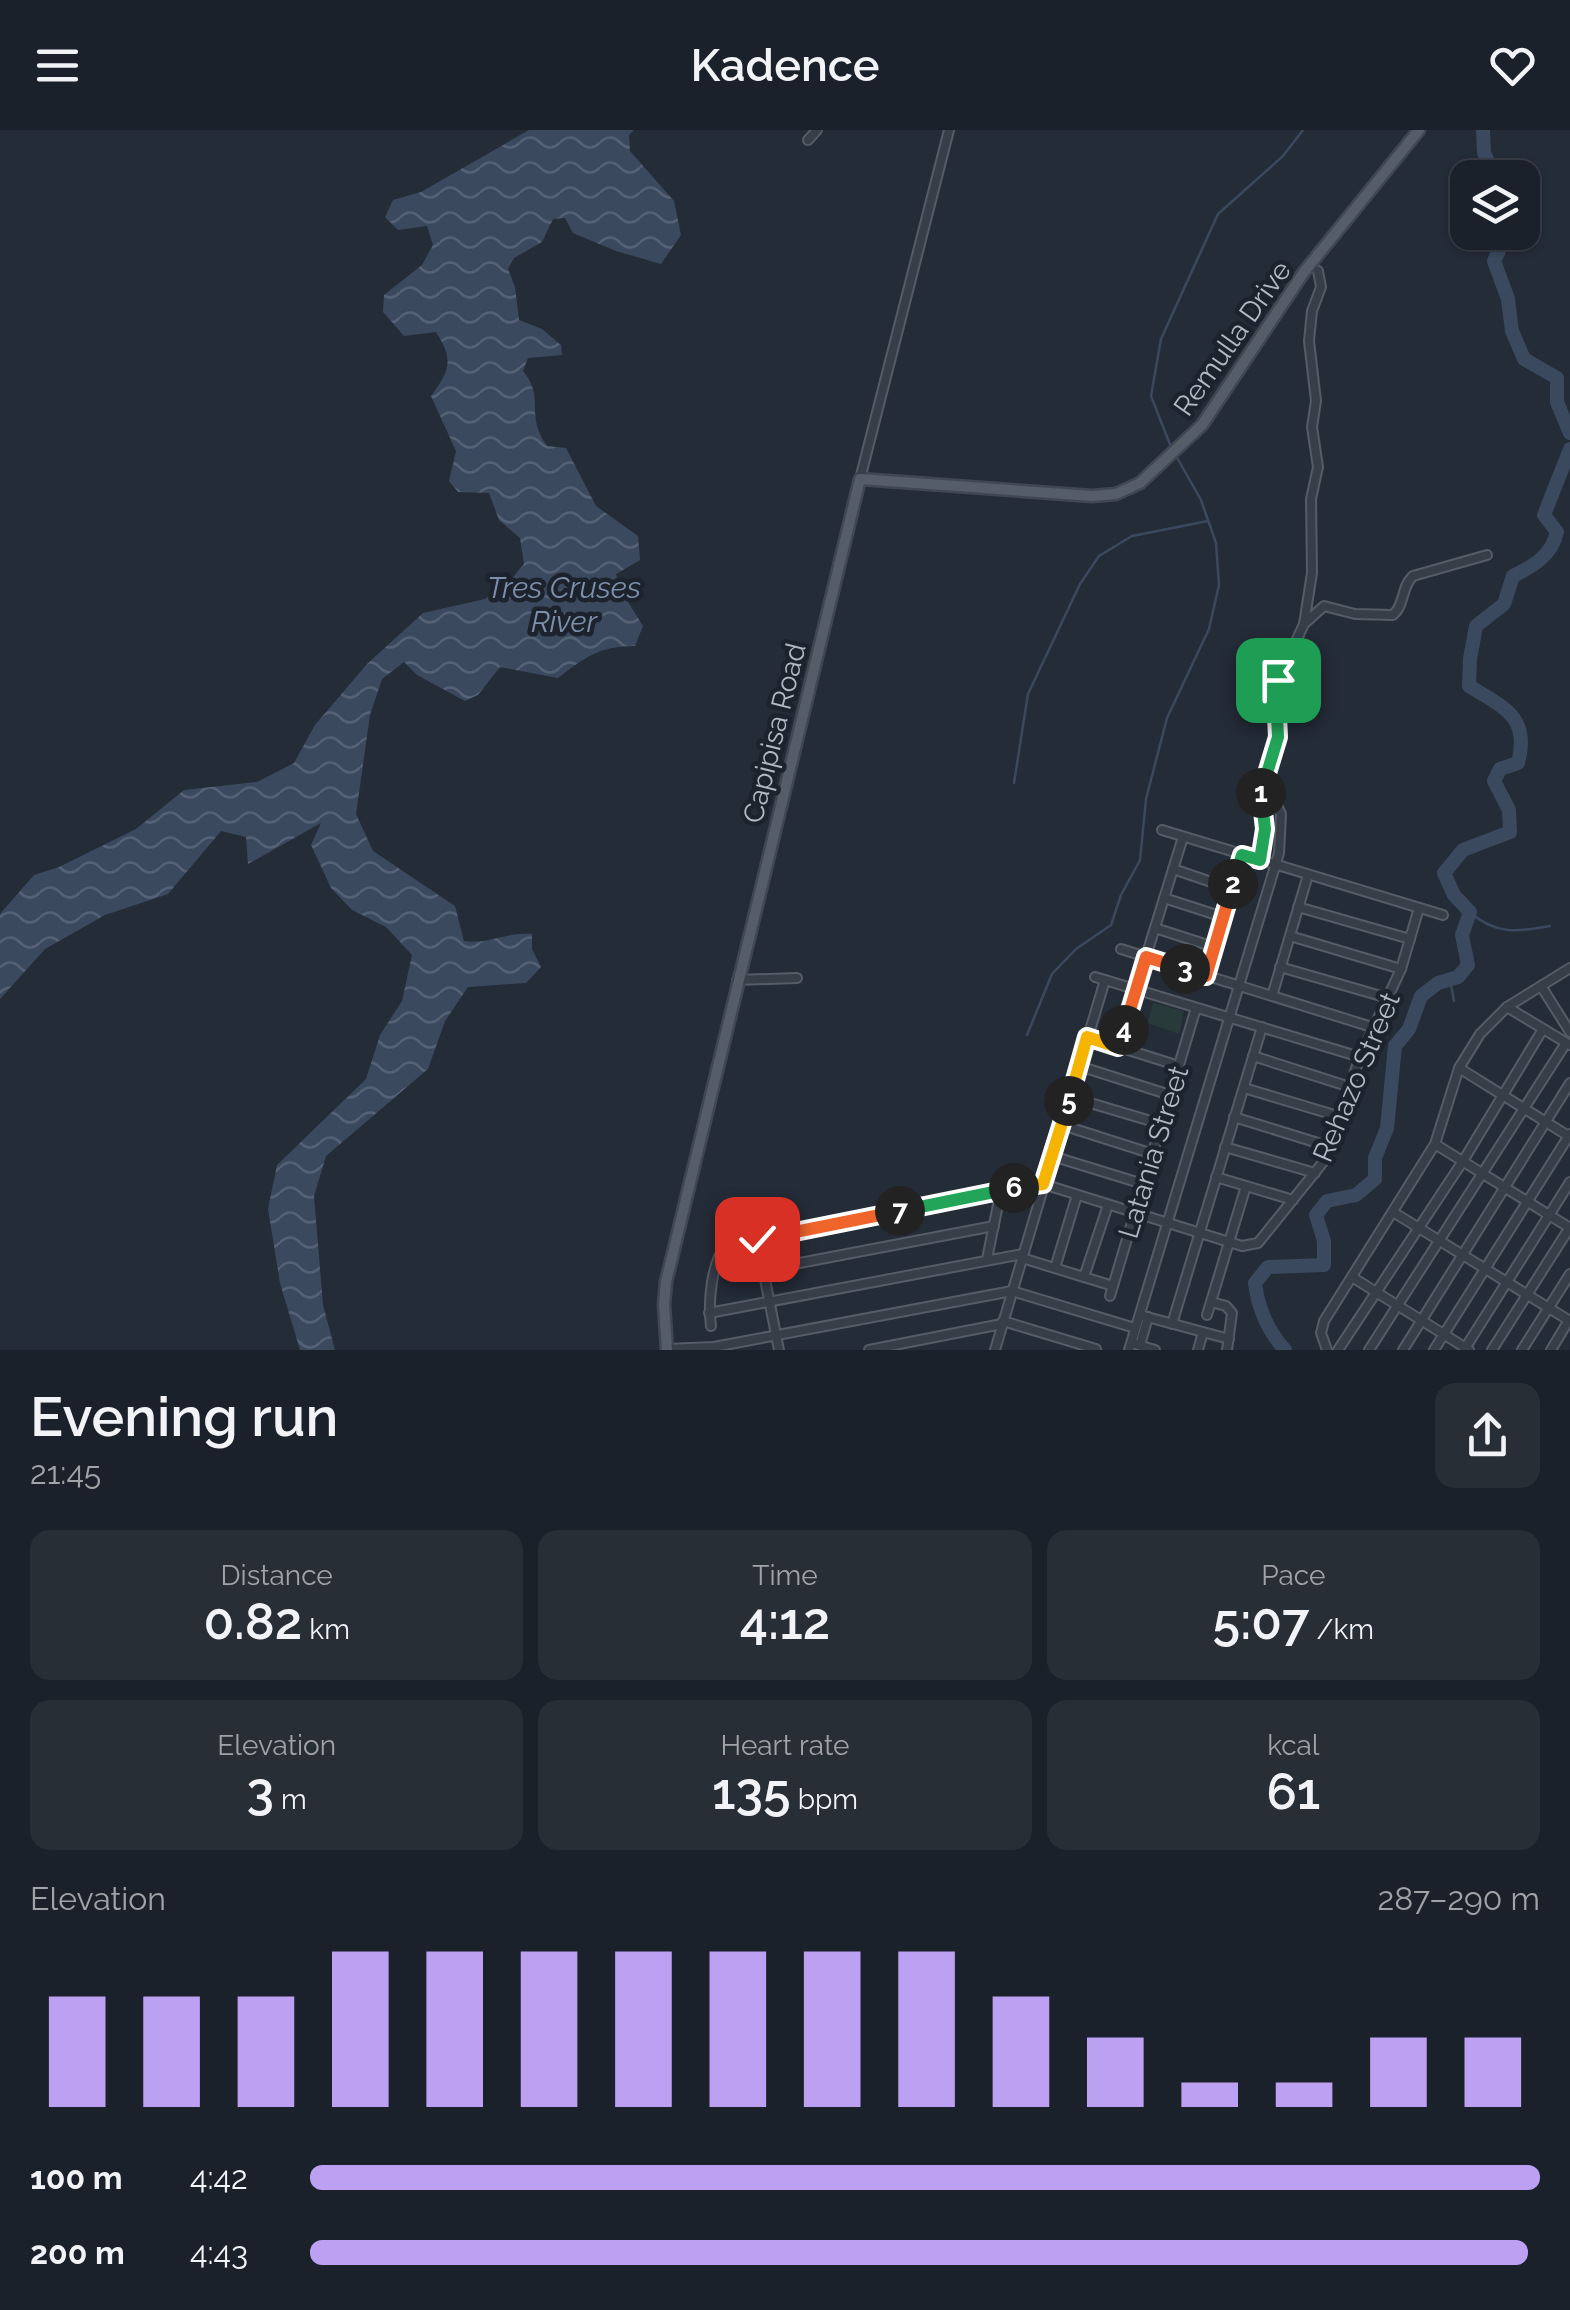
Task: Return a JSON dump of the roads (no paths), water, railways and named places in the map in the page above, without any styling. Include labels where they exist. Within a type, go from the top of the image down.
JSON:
[{"type":"main road","name":"Remulla Drive","points":[[860,479],[1092,496],[1122,493],[1147,478],[1212,414],[1304,272],[1419,130]]},
{"type":"main road","name":"Capipisa Road","points":[[666,1350],[666,1282],[860,479]]},
{"type":"street","points":[[808,140],[817,130]]},
{"type":"street","name":"Capipisa Road","points":[[860,479],[904,294],[949,130]]},
{"type":"street","points":[[1260,860],[1265,829],[1260,801],[1278,737],[1278,680],[1304,624],[1312,573],[1311,500],[1318,467],[1312,427],[1316,401],[1308,341],[1312,311],[1321,287],[1318,271]]},
{"type":"street","points":[[1304,624],[1324,606],[1356,614],[1392,615],[1413,576],[1487,555]]},
{"type":"street","points":[[1133,1346],[1276,865],[1281,814],[1266,785]]},
{"type":"street","points":[[1178,852],[1167,832],[1443,915]]},
{"type":"street","points":[[1118,1047],[1183,837]]},
{"type":"street","points":[[1206,976],[1242,855]]},
{"type":"street","points":[[1173,869],[1232,889]]},
{"type":"street","points":[[1272,996],[1308,875]]},
{"type":"street","points":[[1164,898],[1223,917]]},
{"type":"street","points":[[1298,907],[1410,939]]},
{"type":"street","name":"Rehazo Street","points":[[1229,1243],[1258,1243],[1315,1174],[1331,1147],[1360,1057],[1401,969],[1419,908]]},
{"type":"street","points":[[1155,928],[1214,947]]},
{"type":"street","points":[[1290,936],[1401,969]]},
{"type":"street","points":[[1120,950],[1375,1028]]},
{"type":"street","points":[[1280,967],[1388,998]]},
{"type":"street","points":[[1327,1350],[1321,1327],[1435,1144],[1460,1068],[1480,1034],[1507,1007],[1570,968]]},
{"type":"street","points":[[1094,976],[1360,1057]]},
{"type":"street","points":[[738,980],[797,978]]},
{"type":"street","points":[[994,1350],[1105,980]]},
{"type":"street","points":[[1540,986],[1567,1019],[1570,1032]]},
{"type":"street","points":[[1369,1350],[1568,1044],[1507,1007]]},
{"type":"street","name":"Latania Street","points":[[1084,1278],[1111,1291],[1196,1008]]},
{"type":"street","points":[[1172,1324],[1262,1028]]},
{"type":"street","points":[[1338,1350],[1464,1161],[1542,1029]]},
{"type":"street","points":[[1087,1037],[1179,1066]]},
{"type":"street","points":[[1254,1056],[1350,1087]]},
{"type":"street","points":[[1079,1066],[1170,1095]]},
{"type":"street","points":[[1434,1350],[1570,1136],[1460,1068]]},
{"type":"street","points":[[1403,1350],[1570,1083]]},
{"type":"street","points":[[1244,1088],[1341,1117]]},
{"type":"street","points":[[1070,1096],[1162,1124]]},
{"type":"street","points":[[1234,1117],[1331,1147]]},
{"type":"street","points":[[1062,1125],[1152,1154]]},
{"type":"street","points":[[1435,1144],[1570,1228],[1492,1350]]},
{"type":"street","points":[[1225,1147],[1315,1174]]},
{"type":"street","points":[[1052,1156],[1144,1184]]},
{"type":"street","points":[[1216,1177],[1293,1200]]},
{"type":"street","points":[[1352,1277],[1466,1349],[1570,1182]]},
{"type":"street","points":[[711,1326],[710,1312],[724,1247],[1002,1190],[1043,1184],[1229,1243]]},
{"type":"street","points":[[1207,1315],[1246,1186]]},
{"type":"street","points":[[987,1259],[1002,1190]]},
{"type":"street","points":[[1055,1268],[1077,1195]]},
{"type":"street","points":[[710,1312],[987,1259],[1023,1256],[1084,1278],[1108,1205]]},
{"type":"street","points":[[1393,1212],[1570,1320],[1551,1350]]},
{"type":"street","points":[[764,1270],[994,1226]]},
{"type":"street","points":[[757,1239],[779,1350]]},
{"type":"street","points":[[1522,1350],[1570,1274]]},
{"type":"street","points":[[666,1350],[712,1348],[1012,1290],[1136,1328]]},
{"type":"street","points":[[1211,1302],[1232,1312],[1227,1350]]},
{"type":"street","points":[[1144,1316],[1229,1340]]},
{"type":"street","points":[[1133,1346],[1136,1328],[1144,1316]]},
{"type":"street","points":[[869,1350],[1002,1323],[1096,1350],[1100,1336]]},
{"type":"street","points":[[1198,1350],[1204,1332]]},
{"type":"street","points":[[1133,1346],[1155,1350]]},
{"type":"water","name":"Tres Cruses River","points":[[529,130],[634,130],[629,135],[630,151],[674,201],[681,235],[661,264],[573,233],[565,218],[553,219],[542,242],[514,258],[508,269],[515,287],[519,320],[542,329],[561,345],[562,355],[528,358],[523,371],[533,390],[540,434],[547,446],[566,448],[596,506],[638,536],[640,560],[616,574],[620,589],[643,626],[635,646],[594,654],[558,678],[500,667],[478,695],[465,701],[417,675],[404,662],[382,679],[370,715],[356,814],[373,851],[455,906],[464,941],[532,934],[532,949],[541,967],[526,983],[468,987],[445,1021],[428,1069],[326,1156],[314,1196],[323,1305],[335,1350],[300,1350],[280,1283],[268,1209],[277,1165],[366,1079],[380,1035],[402,1001],[412,955],[386,927],[352,910],[331,888],[311,845],[321,823],[248,864],[246,837],[221,831],[168,894],[105,915],[45,949],[0,999],[0,914],[34,875],[136,829],[184,790],[257,782],[294,763],[315,725],[367,664],[423,613],[485,599],[509,582],[524,564],[520,538],[499,520],[489,493],[458,492],[449,481],[456,451],[431,396],[447,365],[442,342],[436,332],[404,336],[383,312],[384,295],[422,265],[433,245],[427,226],[398,230],[385,217],[393,200],[421,192]]},
{"type":"waterway","points":[[1171,447],[1151,396],[1161,339],[1218,214],[1283,156],[1303,130]]},
{"type":"waterway","points":[[1483,130],[1487,160]]},
{"type":"waterway","points":[[1499,250],[1494,261],[1508,299],[1512,331],[1524,359],[1557,378],[1557,402],[1570,433]]},
{"type":"waterway","points":[[1285,1350],[1265,1319],[1255,1283],[1268,1267],[1324,1265],[1324,1241],[1316,1215],[1327,1201],[1356,1195],[1375,1179],[1375,1158],[1387,1128],[1395,1046],[1409,1029],[1421,996],[1438,983],[1458,977],[1468,965],[1462,935],[1470,912],[1454,895],[1444,873],[1463,850],[1510,832],[1509,810],[1494,781],[1500,769],[1518,763],[1521,747],[1512,716],[1469,686],[1476,626],[1504,604],[1513,576],[1535,564],[1551,547],[1557,532],[1544,515],[1570,449]]},
{"type":"waterway","points":[[1027,1035],[1052,974],[1076,949],[1111,925],[1121,895],[1140,860],[1146,799],[1167,718],[1209,629],[1219,585],[1216,543],[1201,500],[1175,454]]},
{"type":"waterway","points":[[1014,783],[1028,694],[1080,584],[1099,556],[1132,536],[1208,521]]},
{"type":"waterway","points":[[1470,912],[1489,925],[1507,930],[1550,926]]},
{"type":"waterway","points":[[1450,979],[1454,1001]]}]
